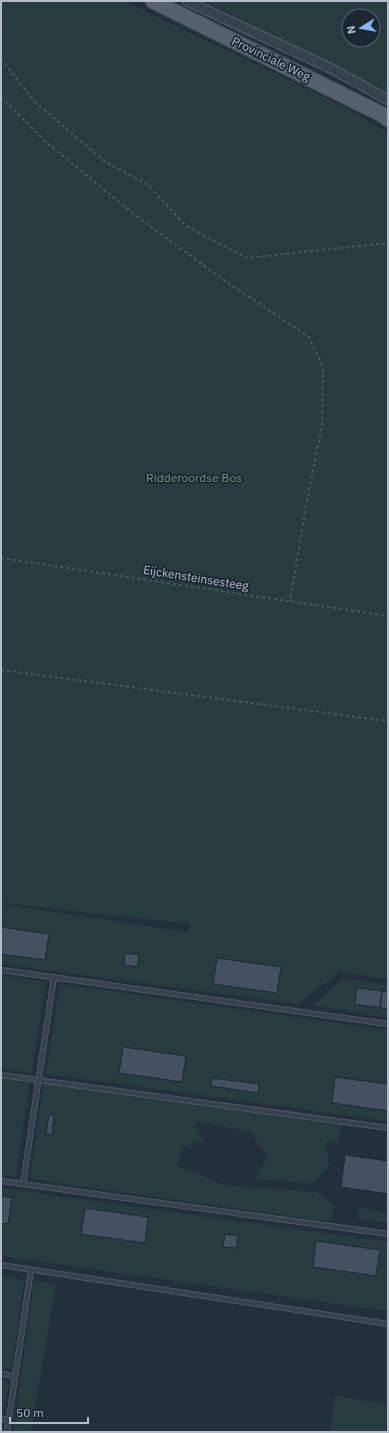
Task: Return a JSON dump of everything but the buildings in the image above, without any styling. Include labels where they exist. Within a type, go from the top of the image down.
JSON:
[{"type":"main road","name":"Provinciale Weg","points":[[153,1],[381,114],[388,119]]},
{"type":"street","points":[[187,1],[332,69],[388,100]]},
{"type":"lane","points":[[1,970],[388,1024]]},
{"type":"lane","points":[[23,1184],[54,978]]},
{"type":"lane","points":[[1,1074],[388,1128]]},
{"type":"lane","points":[[1,1180],[388,1234]]},
{"type":"lane","points":[[1,1265],[388,1324]]},
{"type":"lane","points":[[7,1432],[32,1270]]},
{"type":"lane","points":[[1,1374],[15,1376]]},
{"type":"lane","points":[[1,1419],[9,1420]]},
{"type":"path","points":[[1,59],[35,102],[104,162],[148,185],[186,226],[246,258],[388,243]]},
{"type":"path","points":[[1,97],[46,142],[136,216],[220,278],[309,337],[323,367],[322,426],[308,495],[290,601]]},
{"type":"path","name":"Eijckensteinsesteeg","points":[[1,558],[388,616]]},
{"type":"path","points":[[1,670],[388,721]]},
{"type":"green space","name":"Ridderoordse Bos","points":[[1,1],[124,1],[345,107],[388,133],[388,979],[339,972],[298,1004],[1,964],[1,904],[188,932],[190,924],[1,903]]},
{"type":"green space","points":[[204,1],[388,1],[388,95],[329,62]]},
{"type":"green space","points":[[1,975],[46,982],[32,1070],[29,1073],[1,1069]]},
{"type":"green space","points":[[346,979],[388,985],[388,1018],[313,1005],[341,981]]},
{"type":"green space","points":[[60,984],[388,1030],[388,1121],[46,1074]]},
{"type":"green space","points":[[1,1078],[30,1082],[16,1177],[1,1175]]},
{"type":"green space","points":[[48,1084],[342,1125],[338,1141],[325,1142],[330,1164],[312,1184],[254,1178],[268,1157],[251,1132],[193,1121],[203,1140],[183,1147],[176,1165],[224,1185],[316,1192],[334,1205],[331,1222],[30,1179],[43,1085]]},
{"type":"green space","points":[[1,1188],[388,1242],[388,1311],[1,1256]]},
{"type":"green space","points":[[359,1208],[388,1213],[388,1223],[359,1219]]},
{"type":"green space","points":[[1,1275],[24,1280],[12,1368],[10,1369],[1,1368]]},
{"type":"green space","points":[[37,1281],[56,1284],[31,1432],[13,1432],[34,1283]]},
{"type":"green space","points":[[1,1380],[8,1381],[9,1386],[3,1412],[1,1412]]},
{"type":"green space","points":[[335,1396],[388,1404],[388,1432],[329,1432]]}]
